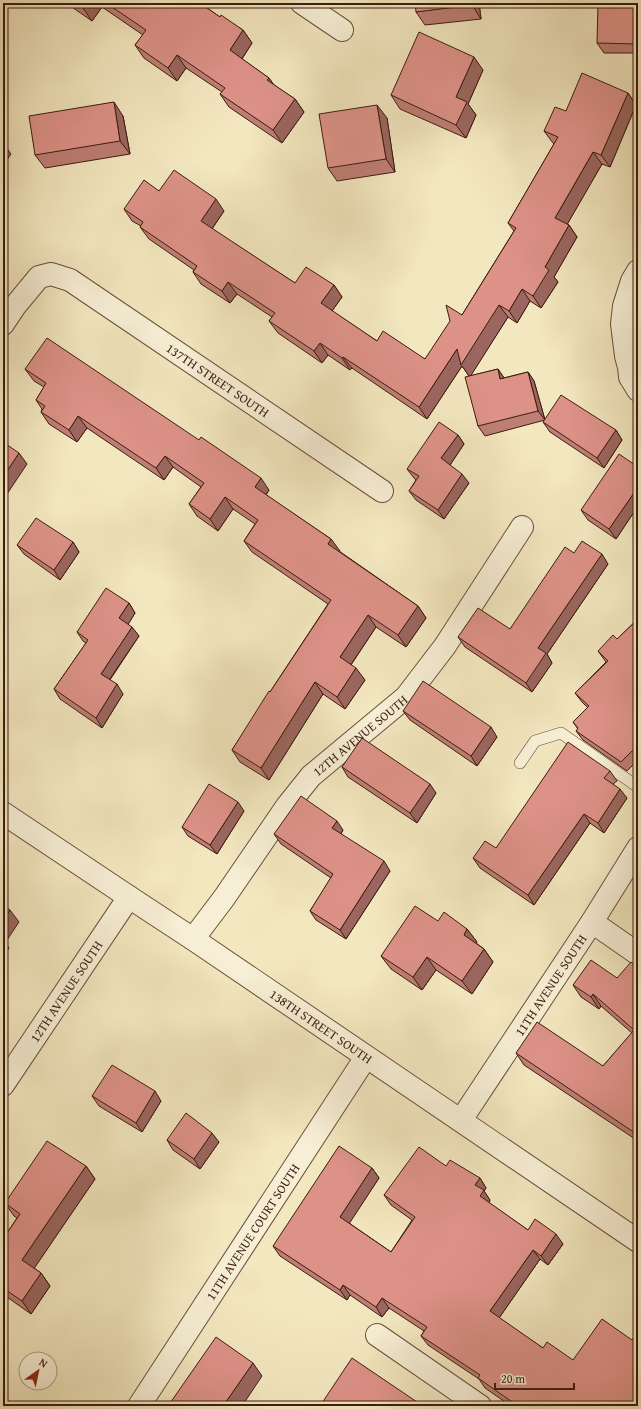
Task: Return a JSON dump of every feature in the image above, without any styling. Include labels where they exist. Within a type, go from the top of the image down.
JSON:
[{"type":"street","points":[[302,3],[342,30]]},
{"type":"street","points":[[638,271],[632,281],[624,306],[622,324],[630,377],[638,390]]},
{"type":"street","name":"137TH STREET SOUTH","points":[[3,324],[15,306],[39,277],[51,274],[70,280],[382,491]]},
{"type":"street","name":"12TH AVENUE SOUTH","points":[[193,939],[224,898],[287,806],[311,776],[406,697],[445,646],[522,527]]},
{"type":"street","name":"138TH STREET SOUTH","points":[[3,813],[193,939],[638,1241]]},
{"type":"street","name":"11TH AVENUE SOUTH","points":[[461,1120],[592,922],[638,848]]},
{"type":"street","name":"12TH AVENUE SOUTH","points":[[3,1085],[129,897]]},
{"type":"street","points":[[592,922],[638,954]]},
{"type":"street","name":"11TH AVENUE COURT SOUTH","points":[[139,1406],[366,1057]]},
{"type":"street","points":[[377,1335],[480,1406]]},
{"type":"lane","points":[[520,763],[535,741],[561,733],[638,787]]},
{"type":"building","points":[[76,3],[87,3],[83,8]]},
{"type":"building","points":[[106,3],[200,3],[220,17],[221,15],[243,30],[230,50],[269,78],[267,80],[295,99],[273,130],[220,94],[225,88],[177,55],[168,68],[135,45],[146,30]]},
{"type":"building","points":[[415,3],[472,3],[472,5],[416,12]]},
{"type":"building","points":[[598,3],[637,3],[636,44],[597,43]]},
{"type":"building","points":[[419,32],[474,57],[456,97],[467,102],[456,125],[391,95]]},
{"type":"building","points":[[582,73],[628,93],[601,155],[593,152],[555,218],[569,225],[545,267],[549,270],[533,296],[522,289],[509,311],[499,305],[461,365],[457,349],[419,407],[320,343],[314,351],[269,321],[275,313],[228,282],[222,291],[193,272],[197,266],[140,227],[143,222],[124,209],[144,180],[159,191],[174,170],[216,199],[201,221],[295,283],[306,267],[334,285],[321,303],[377,341],[383,331],[425,359],[450,321],[446,305],[462,315],[516,228],[508,223],[558,137],[544,131],[555,107],[566,111]]},
{"type":"building","points":[[114,102],[120,141],[35,155],[29,116]]},
{"type":"building","points":[[377,105],[386,159],[328,168],[319,114]]},
{"type":"building","points":[[47,338],[199,440],[201,437],[261,478],[255,487],[331,539],[328,544],[418,606],[398,635],[368,615],[340,657],[356,668],[337,697],[315,682],[261,768],[232,750],[269,691],[270,692],[331,600],[244,541],[258,520],[225,497],[210,519],[189,504],[204,483],[165,456],[156,468],[78,416],[69,430],[41,412],[45,406],[36,400],[46,383],[25,369]]},
{"type":"building","points":[[498,369],[500,379],[528,372],[538,411],[478,426],[465,377]]},
{"type":"building","points":[[561,395],[616,430],[597,458],[543,422]]},
{"type":"building","points":[[439,422],[458,435],[441,458],[462,474],[438,510],[409,491],[419,476],[407,469]]},
{"type":"building","points":[[3,442],[19,453],[3,477]]},
{"type":"building","points":[[619,454],[638,467],[638,487],[609,529],[581,510]]},
{"type":"building","points":[[36,518],[73,542],[54,570],[17,545]]},
{"type":"building","points":[[582,541],[602,554],[538,648],[546,653],[526,683],[458,637],[478,608],[510,629],[565,547],[574,553]]},
{"type":"building","points":[[106,588],[129,603],[119,618],[132,627],[101,674],[117,684],[96,718],[54,689],[88,640],[77,632]]},
{"type":"building","points":[[638,619],[638,724],[635,727],[638,730],[638,745],[621,762],[576,731],[578,728],[573,722],[589,706],[575,693],[608,661],[598,651],[613,635],[617,639]]},
{"type":"building","points":[[423,681],[491,727],[471,756],[403,711]]},
{"type":"building","points":[[362,738],[430,784],[410,813],[342,767]]},
{"type":"building","points":[[568,742],[610,771],[604,778],[620,789],[598,823],[584,814],[528,895],[473,858],[485,841],[496,848]]},
{"type":"building","points":[[209,784],[238,802],[210,845],[182,827]]},
{"type":"building","points":[[301,796],[337,821],[332,828],[384,861],[340,930],[310,911],[333,874],[274,834]]},
{"type":"building","points":[[638,891],[638,901],[634,898]]},
{"type":"building","points":[[3,905],[10,910],[3,921]]},
{"type":"building","points":[[415,906],[438,921],[444,912],[467,929],[464,935],[484,949],[462,981],[427,957],[413,977],[381,956]]},
{"type":"building","points":[[591,960],[617,978],[631,962],[638,968],[638,1135],[516,1053],[537,1022],[603,1066],[634,1030],[593,994],[591,997],[573,985]]},
{"type":"building","points":[[112,1065],[155,1091],[136,1123],[92,1096]]},
{"type":"building","points":[[186,1113],[212,1133],[194,1159],[167,1140]]},
{"type":"building","points":[[47,1141],[86,1166],[22,1260],[41,1273],[22,1301],[3,1288],[3,1239],[20,1214],[5,1203]]},
{"type":"building","points":[[339,1146],[372,1168],[340,1217],[391,1252],[415,1217],[384,1195],[419,1147],[446,1166],[450,1160],[480,1178],[475,1185],[484,1190],[480,1196],[528,1230],[535,1219],[556,1234],[541,1256],[533,1250],[490,1311],[543,1348],[547,1342],[573,1360],[602,1319],[632,1340],[638,1332],[638,1398],[633,1406],[518,1406],[478,1378],[480,1375],[421,1336],[427,1327],[382,1298],[376,1307],[343,1285],[340,1290],[273,1246]]},
{"type":"building","points":[[216,1337],[253,1363],[223,1406],[168,1406]]},
{"type":"building","points":[[352,1358],[423,1406],[320,1406]]}]
